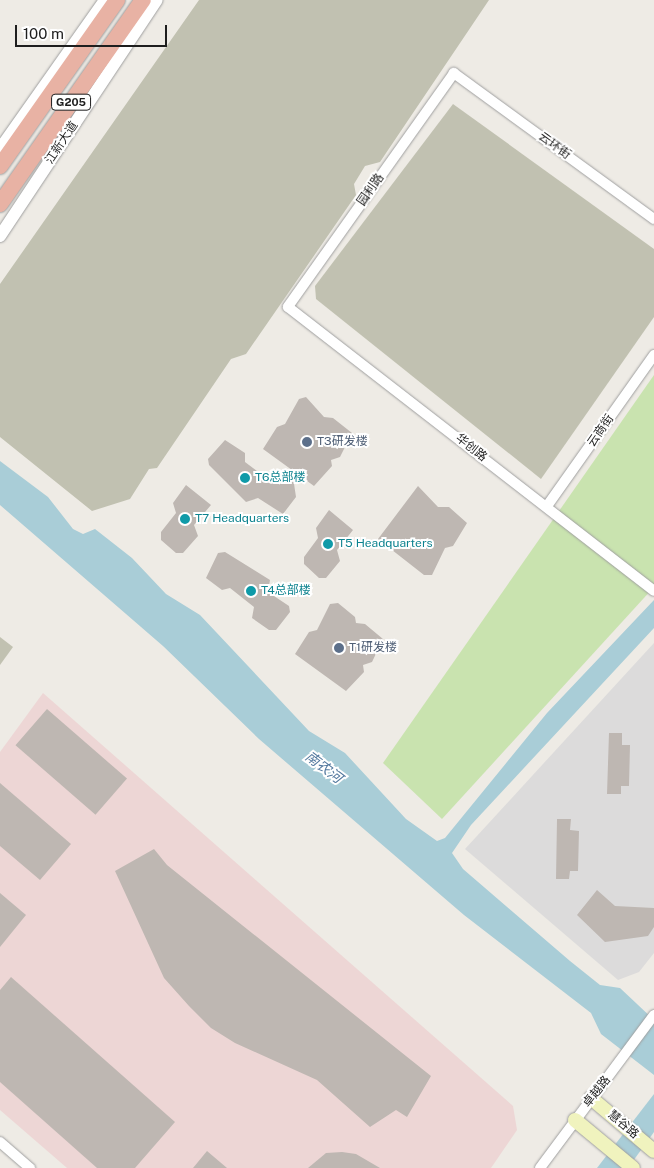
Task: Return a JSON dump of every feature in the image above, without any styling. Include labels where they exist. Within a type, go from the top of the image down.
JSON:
[{"type":"highway","name":"G205","points":[[0,166],[117,0]]},
{"type":"highway","name":"江新大道","points":[[0,204],[143,0]]},
{"type":"main road","name":"慧谷路","points":[[591,1098],[654,1151]]},
{"type":"main road","points":[[575,1120],[632,1168]]},
{"type":"street","points":[[0,149],[105,0]]},
{"type":"street","name":"江新大道","points":[[0,236],[157,0]]},
{"type":"street","name":"云环街","points":[[454,73],[654,219]]},
{"type":"street","name":"园利路","points":[[288,307],[454,73]]},
{"type":"street","name":"华创路","points":[[288,307],[547,506],[654,591]]},
{"type":"street","name":"云商街","points":[[547,506],[654,355]]},
{"type":"street","name":"卓越路","points":[[540,1168],[654,1015]]},
{"type":"street","points":[[0,1142],[30,1168]]},
{"type":"shaded area","points":[[199,0],[489,0],[380,162],[365,166],[354,184],[356,195],[246,354],[231,359],[157,468],[149,469],[130,499],[92,511],[0,437],[0,284]]},
{"type":"shaded area","points":[[453,104],[654,249],[654,317],[541,479],[316,299],[315,286]]},
{"type":"shaded area","points":[[0,637],[13,647],[0,665]]},
{"type":"shaded area","points":[[654,643],[654,953],[639,972],[618,980],[465,849]]},
{"type":"shaded area","points":[[43,693],[513,1106],[517,1130],[491,1168],[67,1168],[0,1110],[0,752]]},
{"type":"green space","points":[[654,375],[654,587],[442,819],[383,763]]},
{"type":"water","name":"南农河","points":[[0,461],[48,497],[73,529],[83,534],[95,529],[132,558],[166,594],[200,615],[309,731],[345,753],[406,819],[437,841],[445,838],[547,713],[654,600],[654,628],[471,825],[452,853],[463,869],[570,961],[600,985],[620,988],[654,1020],[654,1075],[601,1034],[591,1013],[464,915],[259,739],[163,646],[0,505]]},
{"type":"water","points":[[654,1094],[654,1132],[628,1168],[597,1168]]},
{"type":"building","name":"T3研发楼","points":[[306,397],[324,417],[333,418],[352,433],[340,457],[331,460],[332,466],[314,486],[263,449],[277,427],[285,424],[299,399]]},
{"type":"building","name":"T6总部楼","points":[[225,440],[245,453],[245,462],[269,480],[274,476],[293,477],[296,497],[283,514],[258,498],[246,502],[209,465],[208,459]]},
{"type":"building","name":"T7 Headquarters","points":[[186,485],[211,505],[194,525],[198,536],[183,553],[176,553],[161,540],[161,532],[176,513],[173,503]]},
{"type":"building","points":[[418,486],[438,507],[449,507],[467,523],[453,546],[445,548],[432,575],[424,575],[378,539]]},
{"type":"building","name":"T5 Headquarters","points":[[329,510],[353,530],[337,550],[340,561],[326,578],[319,578],[304,564],[304,557],[318,538],[316,528]]},
{"type":"building","name":"T4总部楼","points":[[225,552],[270,580],[268,592],[289,606],[290,612],[276,630],[269,630],[252,618],[254,607],[230,588],[222,590],[206,578],[218,553]]},
{"type":"building","name":"T1研发楼","points":[[338,603],[355,617],[356,623],[365,624],[383,639],[372,662],[363,665],[364,672],[346,691],[295,654],[309,632],[317,630],[330,604]]},
{"type":"building","points":[[47,709],[127,779],[96,815],[16,745]]},
{"type":"building","points":[[609,733],[622,733],[622,745],[630,745],[629,786],[621,786],[621,794],[607,794]]},
{"type":"building","points":[[0,783],[71,844],[40,880],[0,846]]},
{"type":"building","points":[[557,819],[571,819],[570,830],[579,831],[578,871],[570,871],[569,879],[556,879]]},
{"type":"building","points":[[154,849],[167,865],[431,1076],[407,1117],[396,1110],[370,1127],[317,1080],[235,1043],[211,1028],[189,1006],[164,978],[115,871]]},
{"type":"building","points":[[597,890],[615,906],[654,908],[654,927],[648,936],[605,942],[577,915]]},
{"type":"building","points":[[0,893],[26,915],[0,947]]},
{"type":"building","points":[[11,977],[175,1122],[135,1168],[97,1168],[0,1082],[0,990]]},
{"type":"building","points":[[207,1151],[227,1168],[193,1168]]},
{"type":"building","points":[[342,1152],[356,1154],[380,1168],[308,1168],[326,1153]]},
{"type":"place","name":"T3研发楼","points":[[307,442]]},
{"type":"place","name":"T6总部楼","points":[[245,478]]},
{"type":"place","name":"T7 Headquarters","points":[[185,519]]},
{"type":"place","name":"T5 Headquarters","points":[[328,544]]},
{"type":"place","name":"T4总部楼","points":[[251,591]]},
{"type":"place","name":"T1研发楼","points":[[339,648]]}]
